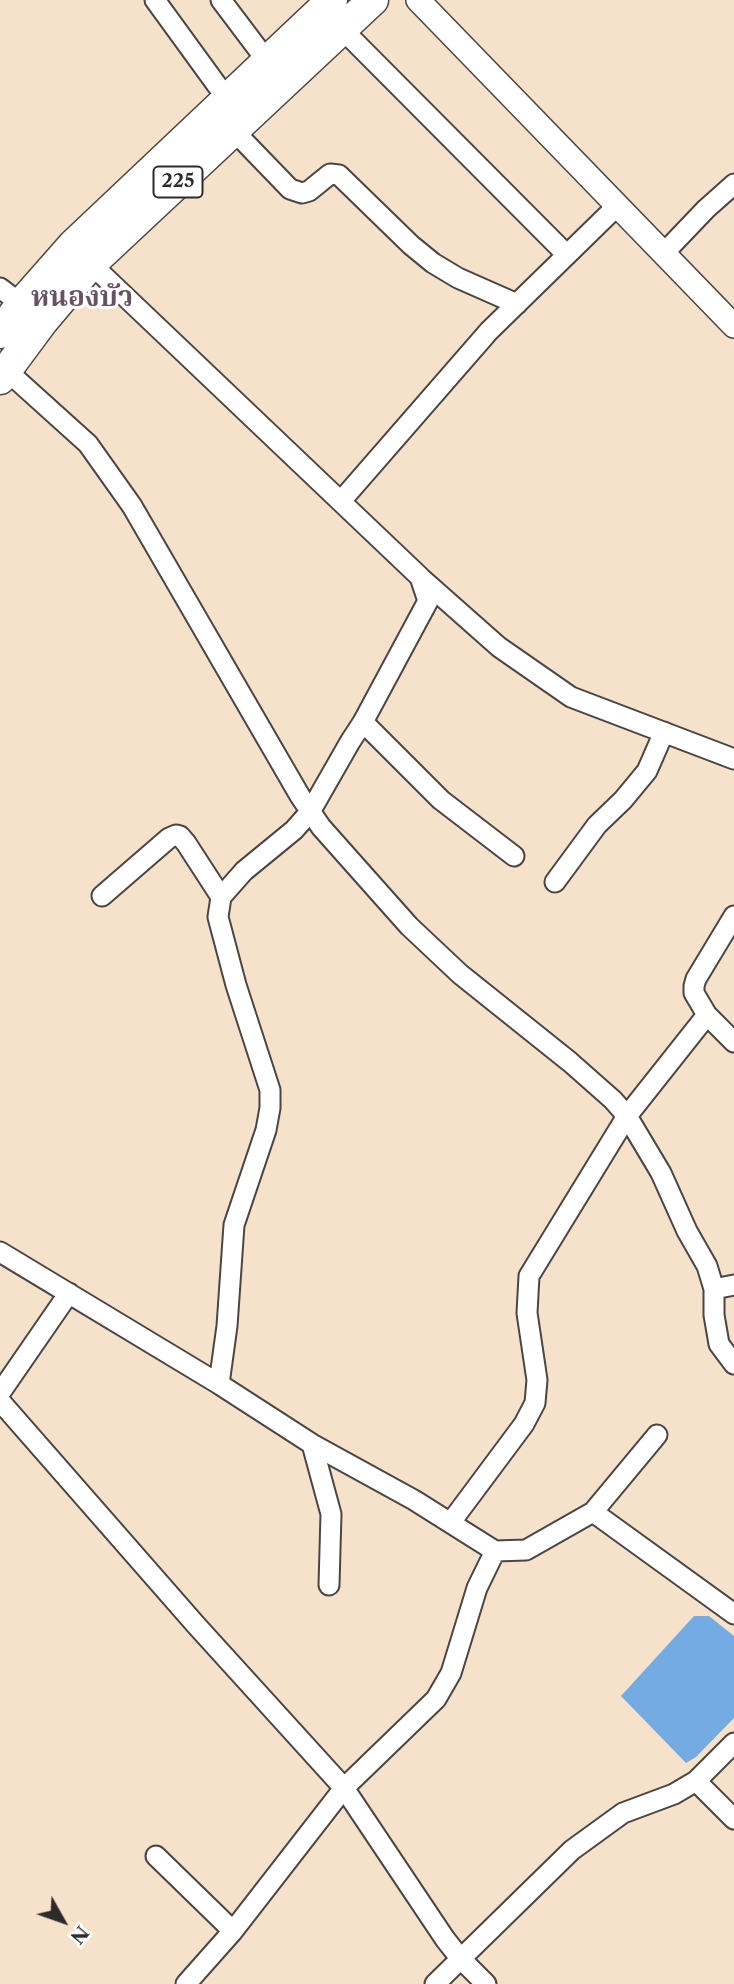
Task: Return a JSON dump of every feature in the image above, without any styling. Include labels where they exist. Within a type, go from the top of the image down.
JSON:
[{"type":"main road","name":"225","points":[[0,333],[10,296],[73,245],[267,61],[330,9],[373,0]]},
{"type":"main road","name":"225","points":[[3,374],[91,264],[234,131],[330,9]]},
{"type":"street","points":[[155,0],[227,99]]},
{"type":"street","points":[[221,0],[267,61]]},
{"type":"street","points":[[418,0],[734,326]]},
{"type":"street","points":[[330,9],[567,255]]},
{"type":"street","points":[[234,131],[290,189],[302,193],[309,191],[330,174],[340,175],[433,263],[458,278],[517,304]]},
{"type":"street","points":[[664,253],[734,184]]},
{"type":"street","points":[[341,501],[489,331],[617,206]]},
{"type":"street","points":[[91,264],[420,577],[499,647],[571,697],[734,759]]},
{"type":"street","points":[[3,374],[88,444],[132,506],[321,828],[409,926],[460,974],[570,1062],[627,1116],[662,1173],[687,1231],[707,1266],[714,1289],[714,1315],[719,1344],[734,1364]]},
{"type":"street","points":[[219,1384],[227,1326],[234,1225],[266,1130],[270,1108],[270,1090],[236,985],[218,917],[221,897],[244,871],[294,830],[310,812],[363,722],[428,601],[420,577]]},
{"type":"street","points":[[363,722],[441,800],[514,856]]},
{"type":"street","points":[[555,882],[597,825],[623,800],[646,771],[664,732]]},
{"type":"street","points":[[102,895],[176,835],[186,843],[221,897]]},
{"type":"street","points":[[734,916],[696,979],[694,993],[707,1015],[734,1042]]},
{"type":"street","points":[[451,1522],[524,1424],[535,1404],[537,1380],[527,1313],[529,1276],[627,1116],[707,1015]]},
{"type":"street","points":[[0,1252],[219,1384],[312,1444],[414,1500],[495,1551],[526,1550],[593,1512],[657,1435]]},
{"type":"street","points":[[714,1289],[734,1285]]},
{"type":"street","points":[[0,1393],[69,1293]]},
{"type":"street","points":[[0,1401],[196,1625],[344,1788],[460,1958],[486,1984]]},
{"type":"street","points":[[312,1444],[331,1514],[329,1586]]},
{"type":"street","points":[[593,1512],[734,1614]]},
{"type":"street","points":[[186,1984],[233,1931],[344,1788],[436,1699],[451,1673],[477,1588],[495,1551]]},
{"type":"street","points":[[435,1984],[572,1850],[623,1813],[674,1794],[696,1780],[734,1743]]},
{"type":"street","points":[[696,1780],[734,1819]]},
{"type":"street","points":[[156,1856],[233,1931]]},
{"type":"water","points":[[694,1616],[709,1616],[734,1636],[734,1718],[696,1757],[686,1763],[621,1696]]},
{"type":"district","name":"หนองบัว","points":[[82,298]]}]
